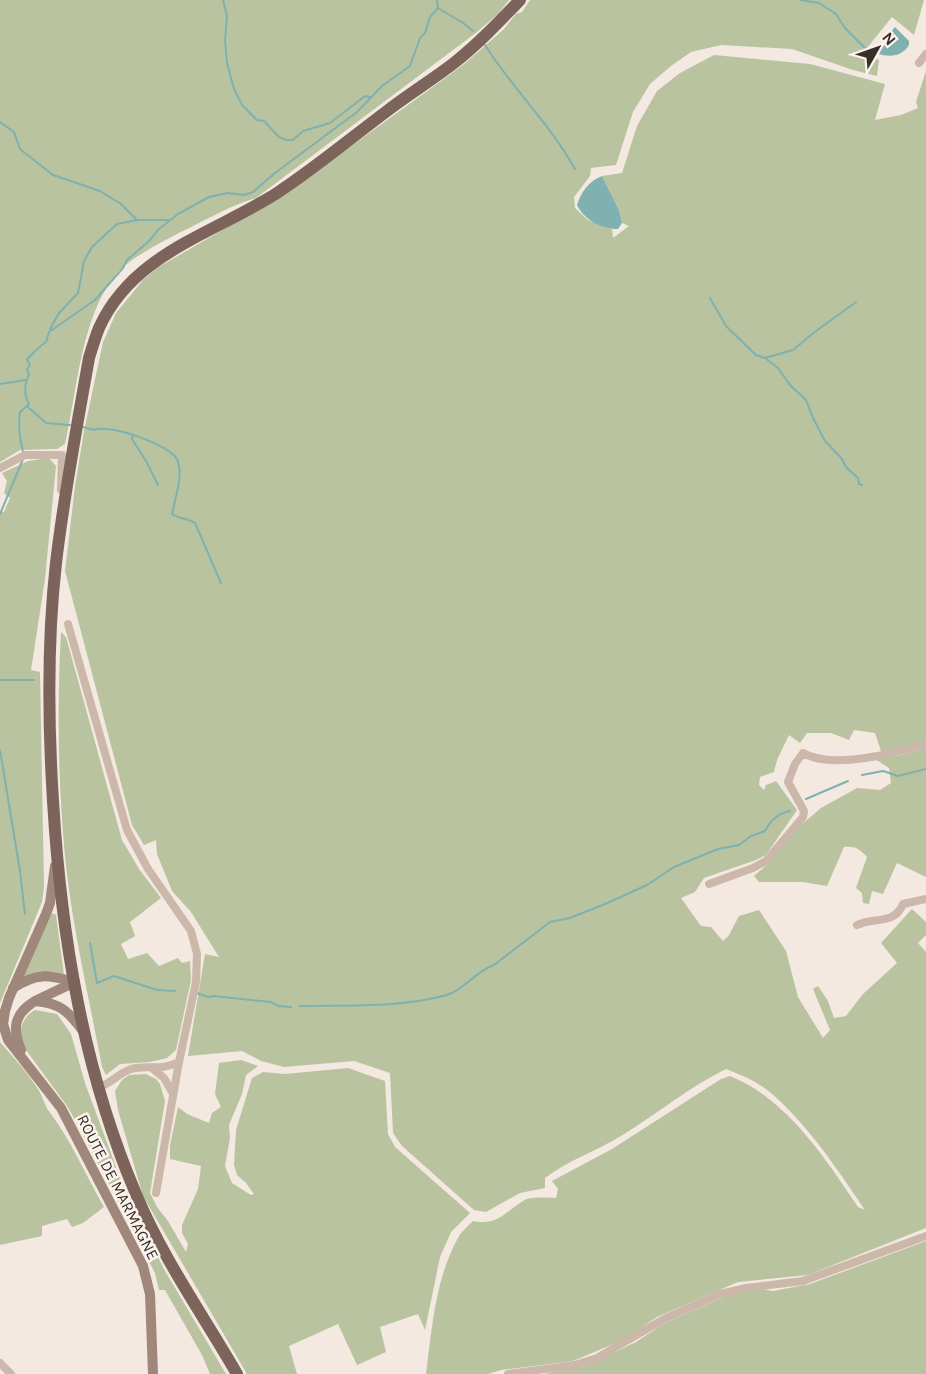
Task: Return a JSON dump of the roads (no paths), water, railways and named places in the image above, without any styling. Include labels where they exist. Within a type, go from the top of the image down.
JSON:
[{"type":"main road","points":[[237,1374],[162,1248],[136,1196],[98,1088],[83,1030],[56,860],[50,766],[49,682],[56,563],[89,358],[99,328],[124,288],[141,270],[164,254],[251,208],[300,177],[454,63],[498,24],[520,0]]},
{"type":"main road","name":"ROUTE DE MARMAGNE","points":[[56,860],[50,903],[12,989],[4,1011],[3,1024],[8,1040],[45,1085],[70,1123],[142,1266],[150,1294],[153,1374]]},
{"type":"main road","points":[[12,989],[33,977],[43,975],[75,982]]},
{"type":"main road","name":"ROUTE DE MARMAGNE","points":[[25,1062],[16,1037],[16,1027],[22,1011],[35,1001],[75,982]]},
{"type":"main road","points":[[35,1001],[58,1006],[67,1012],[83,1030]]},
{"type":"street","points":[[919,63],[926,54]]},
{"type":"street","points":[[64,504],[61,500],[62,454],[70,443],[74,442]]},
{"type":"street","points":[[0,468],[25,455],[62,454]]},
{"type":"street","points":[[68,624],[127,830],[148,869],[191,931],[197,954],[196,982],[178,1062],[156,1193]]},
{"type":"street","points":[[709,884],[737,875],[766,861],[803,817],[804,811],[788,782],[795,764],[803,753],[810,757],[838,759],[898,753],[926,744]]},
{"type":"street","points":[[857,925],[867,920],[883,921],[900,911],[903,904],[926,899]]},
{"type":"street","points":[[98,1088],[129,1070],[162,1068],[178,1062]]},
{"type":"street","points":[[153,1069],[170,1085],[173,1096]]},
{"type":"street","points":[[508,1374],[575,1365],[597,1358],[664,1319],[720,1294],[746,1287],[802,1281],[926,1236]]},
{"type":"street","points":[[0,1363],[11,1374]]},
{"type":"water","points":[[895,27],[909,41],[906,49],[894,55],[875,53],[875,50]]},
{"type":"water","points":[[602,176],[619,210],[622,223],[618,229],[594,223],[577,205],[586,188]]},
{"type":"waterway","points":[[223,0],[227,16],[225,41],[227,63],[234,89],[242,105],[257,120],[264,121],[279,137],[293,140],[303,131],[330,123],[365,96],[370,97]]},
{"type":"waterway","points":[[23,452],[19,422],[20,412],[29,404],[25,389],[29,375],[27,369],[30,365],[27,359],[46,342],[49,332],[95,300],[123,268],[127,260],[178,214],[209,197],[228,193],[244,195],[253,192],[357,112],[382,86],[410,66],[430,17],[438,8],[437,0]]},
{"type":"waterway","points":[[800,0],[819,3],[836,14],[845,28],[865,48]]},
{"type":"waterway","points":[[438,8],[473,31]]},
{"type":"waterway","points":[[485,45],[554,137],[575,169]]},
{"type":"waterway","points":[[0,122],[14,132],[20,149],[53,175],[100,191],[121,204],[137,220],[169,220]]},
{"type":"waterway","points":[[50,329],[59,313],[78,293],[84,261],[92,247],[117,224],[137,220]]},
{"type":"waterway","points":[[710,298],[726,326],[756,355],[765,358],[793,350],[856,302]]},
{"type":"waterway","points":[[765,358],[778,368],[790,385],[806,400],[825,441],[862,485]]},
{"type":"waterway","points":[[0,384],[26,380]]},
{"type":"waterway","points":[[28,407],[46,423],[70,425]]},
{"type":"waterway","points":[[83,427],[125,432],[172,453],[177,459],[180,472],[172,514],[195,523],[221,583]]},
{"type":"waterway","points":[[133,435],[132,439],[158,485]]},
{"type":"waterway","points":[[0,514],[23,459]]},
{"type":"waterway","points":[[0,680],[34,680]]},
{"type":"waterway","points":[[0,750],[25,914]]},
{"type":"waterway","points":[[862,775],[883,771],[898,776],[926,769]]},
{"type":"waterway","points":[[806,799],[848,781]]},
{"type":"waterway","points":[[299,1006],[392,1004],[447,995],[494,965],[550,922],[570,918],[605,904],[647,885],[674,867],[718,849],[739,845],[751,836],[765,831],[775,818],[790,811]]},
{"type":"waterway","points":[[90,943],[97,983],[114,976],[157,990],[175,991]]},
{"type":"waterway","points":[[197,993],[208,997],[271,1002],[278,1006],[291,1007]]}]
